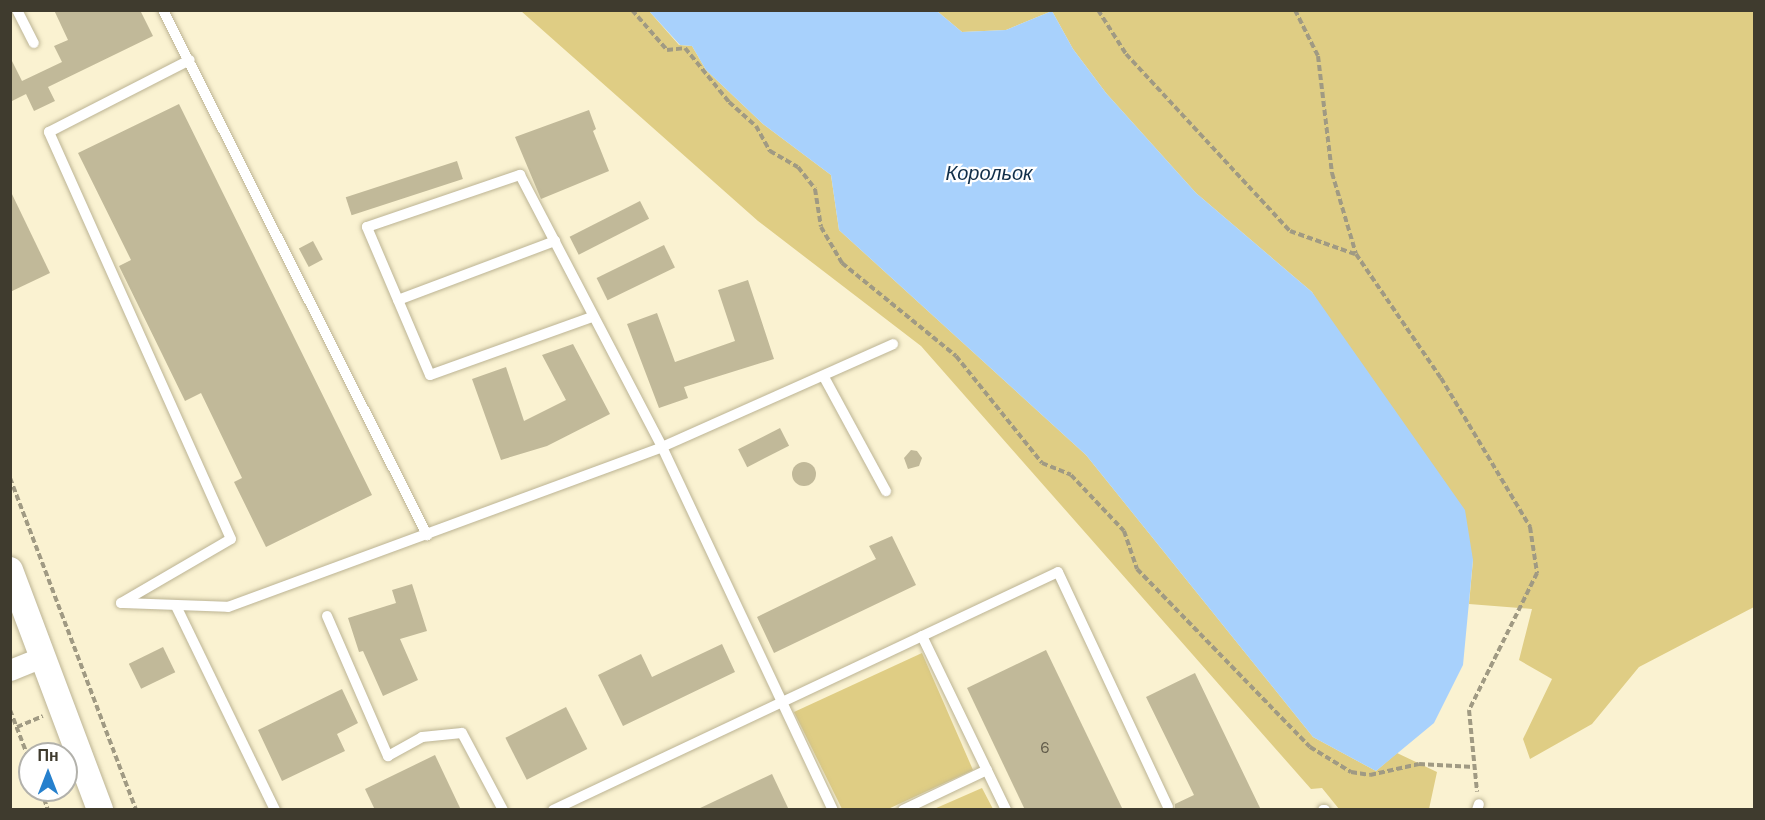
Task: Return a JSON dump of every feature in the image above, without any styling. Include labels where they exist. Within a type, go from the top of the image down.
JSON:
[{"type":"street","points":[[10,570],[100,810]]},
{"type":"street","points":[[10,670],[43,657]]},
{"type":"lane","points":[[17,10],[34,43]]},
{"type":"lane","points":[[163,10],[427,535]]},
{"type":"lane","points":[[190,60],[49,132],[231,539],[121,603],[228,607],[662,447],[893,344]]},
{"type":"lane","points":[[592,316],[430,375],[367,227],[520,175],[662,447],[833,810]]},
{"type":"lane","points":[[398,300],[555,241]]},
{"type":"lane","points":[[824,376],[886,491]]},
{"type":"lane","points":[[553,810],[1058,573],[1168,807]]},
{"type":"lane","points":[[176,606],[275,810]]},
{"type":"lane","points":[[327,616],[388,756],[422,737],[462,734],[503,810]]},
{"type":"lane","points":[[922,636],[1006,810]]},
{"type":"lane","points":[[903,810],[987,770]]},
{"type":"path","points":[[632,10],[667,50],[685,48],[729,102],[756,126],[770,151],[798,167],[815,189],[821,227],[842,263],[956,356],[1042,463],[1071,475],[1125,531],[1137,569],[1310,747],[1351,772],[1370,775],[1419,764],[1474,767]]},
{"type":"path","points":[[1098,10],[1126,54],[1290,231],[1356,254]]},
{"type":"path","points":[[1295,10],[1318,56],[1332,173],[1356,254],[1441,378],[1530,527],[1537,573],[1469,710],[1478,807]]},
{"type":"path","points":[[10,478],[136,810]]},
{"type":"path","points":[[10,710],[22,742]]},
{"type":"shaded area","points":[[521,11],[649,11],[679,45],[692,46],[706,70],[763,124],[831,175],[839,230],[1086,455],[1313,737],[1376,771],[1397,753],[1437,772],[1429,809],[1339,809],[1322,788],[1311,789],[921,346],[758,221]]},
{"type":"shaded area","points":[[937,11],[1052,11],[1006,30],[962,32]]},
{"type":"shaded area","points":[[1052,11],[1754,11],[1754,607],[1639,667],[1592,724],[1530,759],[1523,739],[1552,679],[1519,660],[1532,609],[1469,604],[1473,560],[1312,292],[1196,193],[1106,93],[1073,49]]},
{"type":"shaded area","points":[[922,653],[973,770],[888,809],[842,809],[794,712]]},
{"type":"shaded area","points":[[982,788],[993,809],[934,809]]},
{"type":"water","name":"Корольок","points":[[649,11],[937,11],[962,32],[1006,30],[1052,11],[1073,49],[1106,93],[1196,193],[1312,292],[1465,510],[1473,560],[1463,665],[1434,723],[1376,771],[1313,737],[1086,455],[839,230],[831,175],[763,124],[706,70],[692,46],[680,45]]},
{"type":"building","points":[[54,10],[140,10],[153,36],[48,87],[55,101],[34,111],[26,94],[10,102],[10,57],[22,81],[62,62],[54,46],[68,40]]},
{"type":"building","points":[[179,104],[372,495],[266,547],[234,482],[242,478],[201,393],[185,401],[119,266],[131,260],[78,153]]},
{"type":"building","points":[[589,110],[596,129],[593,131],[609,171],[541,199],[515,137]]},
{"type":"building","points":[[457,161],[463,179],[352,215],[346,197]]},
{"type":"building","points":[[10,190],[50,273],[10,292]]},
{"type":"building","points":[[640,201],[649,219],[579,255],[570,237]]},
{"type":"building","points":[[313,241],[323,260],[309,267],[299,249]]},
{"type":"building","points":[[664,245],[675,267],[608,300],[597,278]]},
{"type":"building","points":[[748,280],[774,359],[684,387],[688,398],[659,408],[627,324],[657,313],[675,362],[735,341],[718,290]]},
{"type":"building","points":[[573,344],[610,414],[547,446],[501,460],[472,379],[506,367],[524,421],[566,400],[542,355]]},
{"type":"building","points":[[780,428],[789,446],[747,467],[738,449]]},
{"type":"building","points":[[911,450],[917,451],[922,458],[919,466],[908,469],[904,458]]},
{"type":"building","points":[[804,462],[813,465],[816,474],[813,483],[804,486],[795,483],[792,474],[795,465]]},
{"type":"building","points":[[892,536],[916,585],[774,653],[757,617],[876,559],[869,546]]},
{"type":"building","points":[[412,584],[427,631],[400,639],[418,680],[383,696],[363,651],[359,652],[348,618],[396,603],[392,590]]},
{"type":"building","points":[[722,644],[735,672],[623,726],[598,675],[641,654],[652,677]]},
{"type":"building","points":[[163,647],[175,672],[141,689],[129,664]]},
{"type":"building","points":[[1046,650],[1123,810],[1025,810],[967,688]]},
{"type":"building","points":[[1195,673],[1261,810],[1175,810],[1175,804],[1194,795],[1146,697]]},
{"type":"building","points":[[342,689],[358,723],[337,734],[345,751],[282,781],[258,730]]},
{"type":"building","points":[[566,707],[587,749],[527,780],[505,738]]},
{"type":"building","points":[[435,755],[461,810],[375,810],[365,789]]},
{"type":"building","points":[[772,774],[789,810],[696,810]]}]
